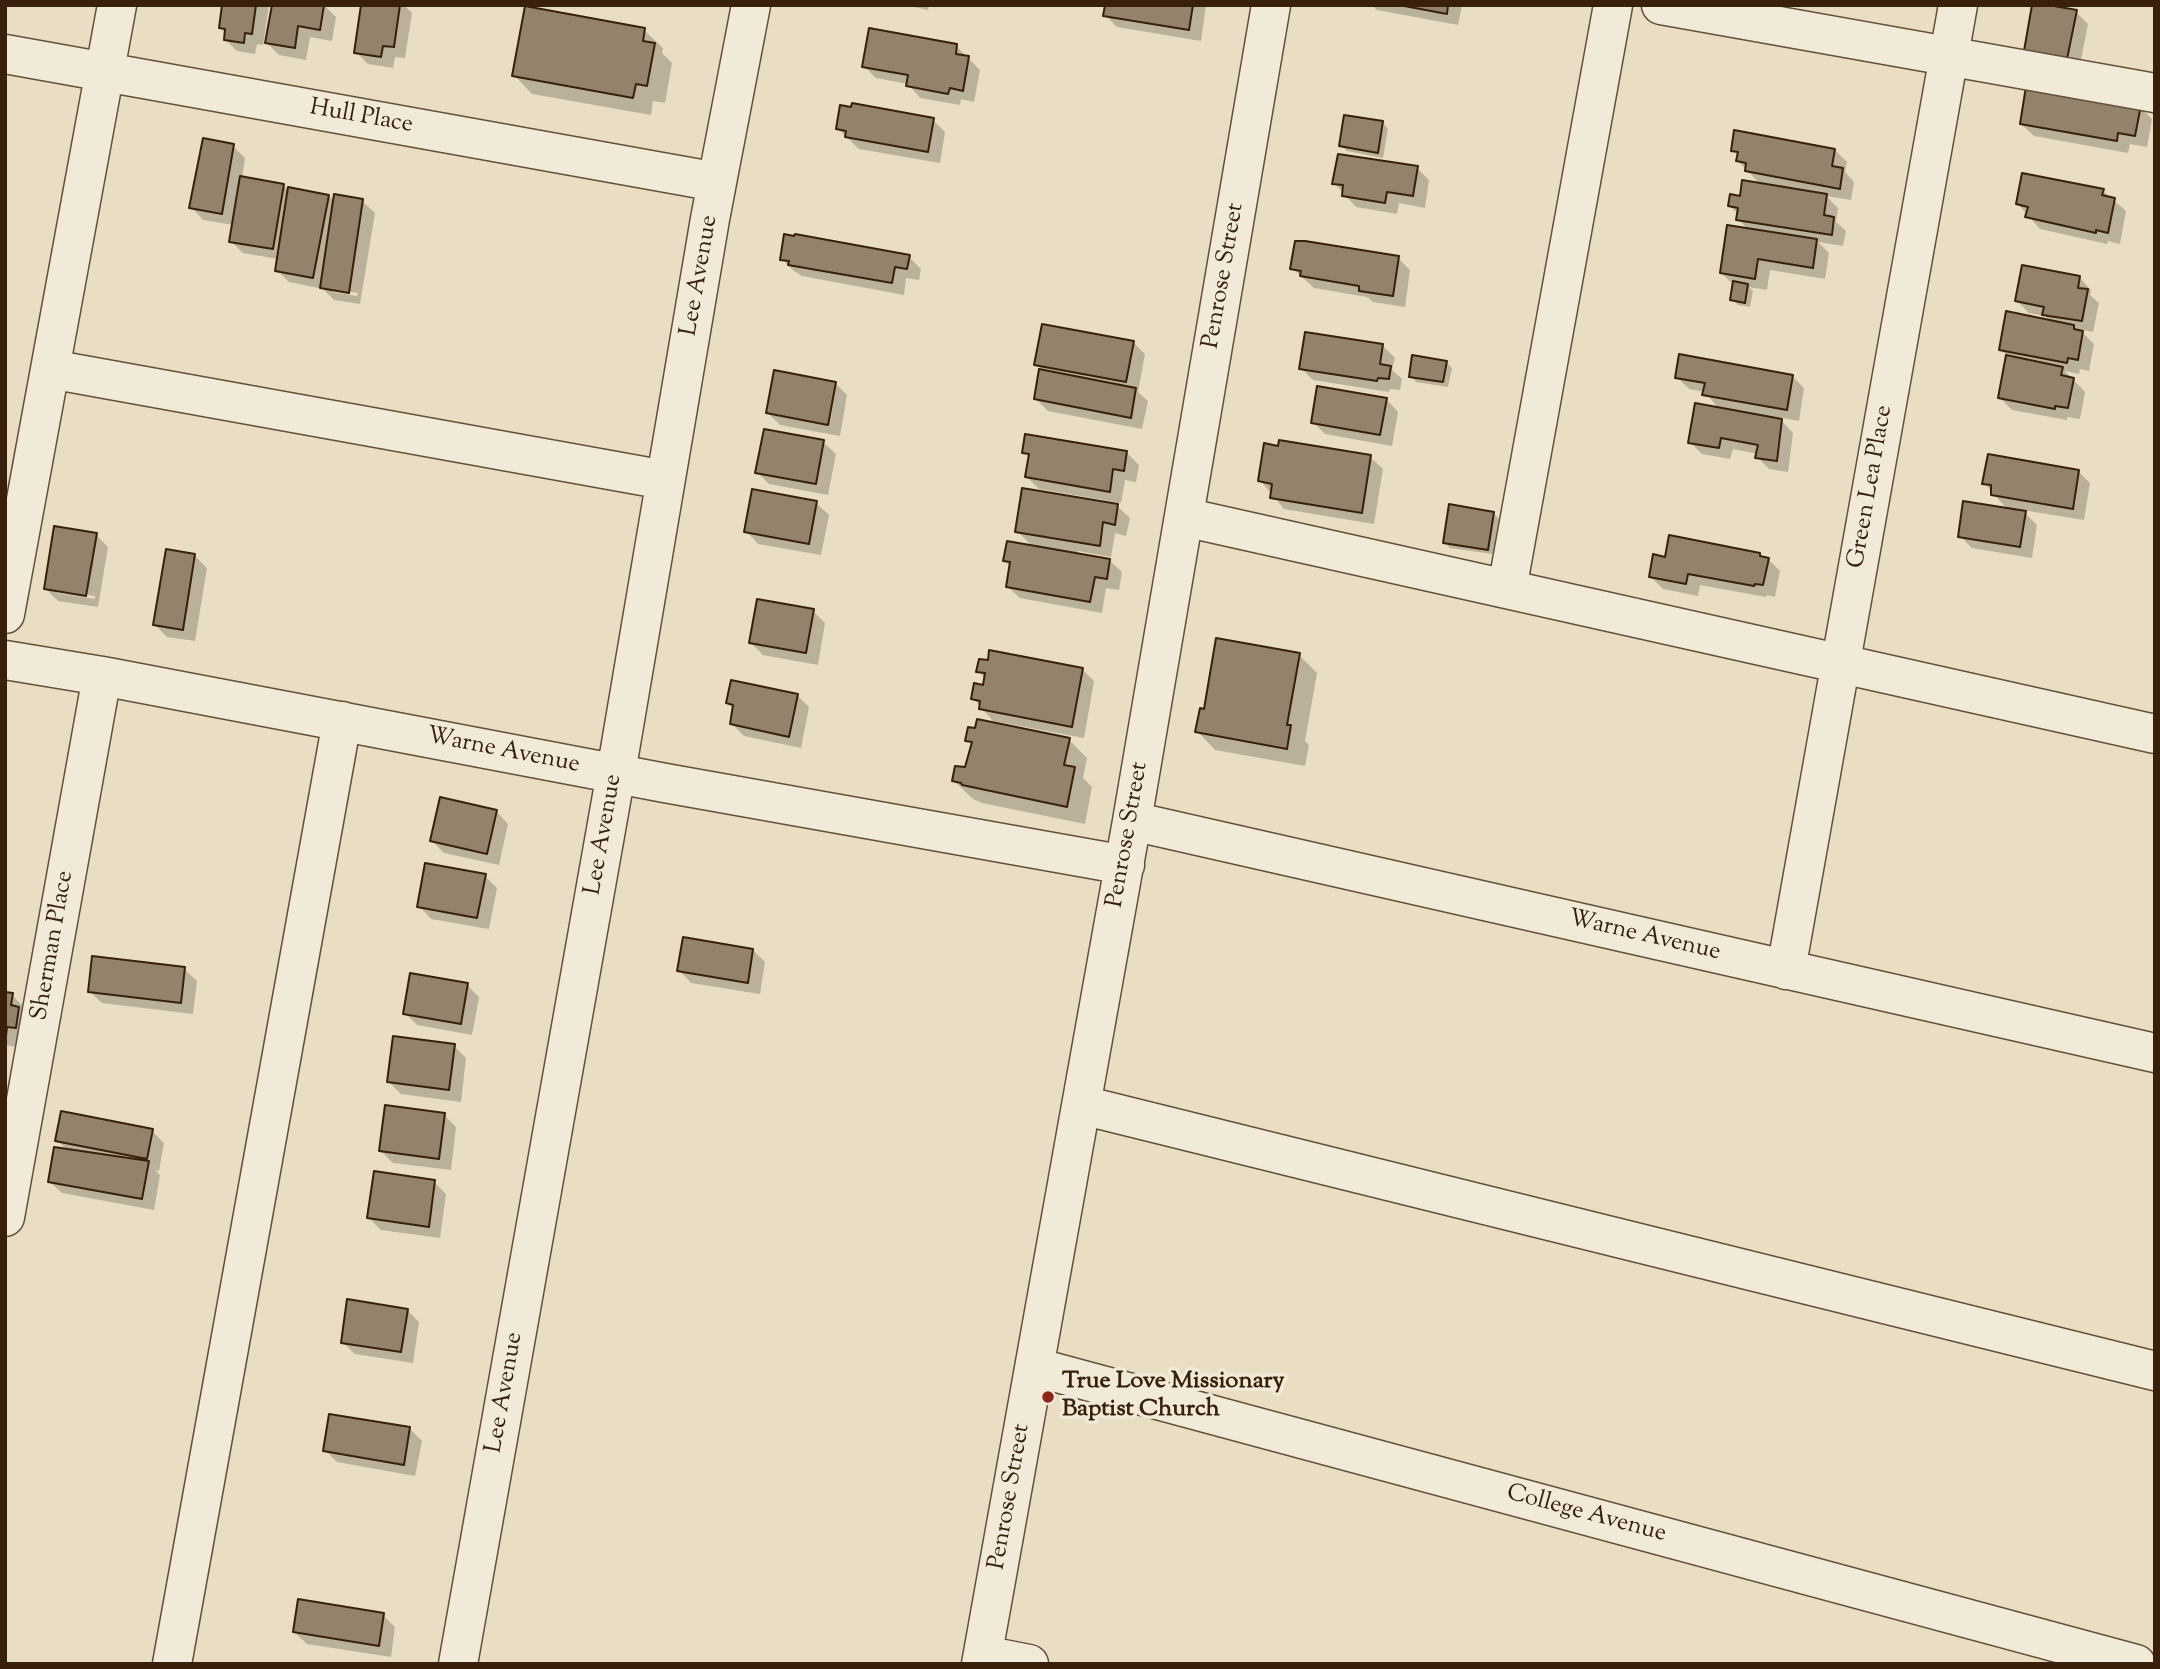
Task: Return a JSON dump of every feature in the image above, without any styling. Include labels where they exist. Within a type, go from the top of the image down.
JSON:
[{"type":"street","points":[[5,614],[117,5]]},
{"type":"street","name":"Lee Avenue","points":[[458,1664],[616,773],[717,182],[751,5]]},
{"type":"street","name":"Penrose Street","points":[[982,1659],[1125,865],[1270,5]]},
{"type":"street","points":[[1507,589],[1613,5]]},
{"type":"street","points":[[1661,5],[2155,93]]},
{"type":"street","name":"Green Lea Place","points":[[1787,970],[1958,5]]},
{"type":"street","name":"Hull Place","points":[[5,54],[717,182]]},
{"type":"street","points":[[50,369],[665,480]]},
{"type":"street","points":[[1184,517],[2155,734]]},
{"type":"street","name":"Warne Avenue","points":[[5,660],[1125,865]]},
{"type":"street","name":"Sherman Place","points":[[5,1217],[102,676]]},
{"type":"street","points":[[172,1664],[342,721]]},
{"type":"street","name":"Warne Avenue","points":[[1132,821],[2155,1053]]},
{"type":"street","points":[[1082,1105],[2155,1371]]},
{"type":"street","name":"College Avenue","points":[[1035,1367],[2136,1664]]},
{"type":"street","points":[[982,1659],[1029,1664]]},
{"type":"building","points":[[222,5],[256,5],[252,34],[245,33],[244,43],[224,40],[225,29],[219,28]]},
{"type":"building","points":[[272,5],[324,5],[320,30],[298,26],[295,48],[265,43]]},
{"type":"building","points":[[361,5],[400,5],[394,47],[383,46],[381,57],[354,53]]},
{"type":"building","points":[[1105,5],[1193,5],[1189,30],[1103,16]]},
{"type":"building","points":[[1399,5],[1448,5],[1447,14]]},
{"type":"building","points":[[2032,5],[2077,10],[2067,59],[2024,51]]},
{"type":"building","points":[[525,6],[645,28],[643,41],[655,43],[647,86],[636,84],[633,98],[512,76]]},
{"type":"building","points":[[869,28],[957,44],[956,54],[969,56],[963,91],[950,88],[948,94],[906,86],[908,75],[862,67]]},
{"type":"building","points":[[2027,80],[2141,105],[2135,136],[2118,133],[2117,141],[2020,124]]},
{"type":"building","points":[[852,103],[934,118],[928,152],[845,137],[846,131],[836,129],[840,105],[851,107]]},
{"type":"building","points":[[1344,115],[1383,121],[1378,153],[1339,146]]},
{"type":"building","points":[[1734,130],[1835,149],[1832,166],[1843,168],[1840,189],[1745,171],[1746,163],[1736,161],[1738,152],[1731,151]]},
{"type":"building","points":[[203,138],[234,144],[222,214],[189,208]]},
{"type":"building","points":[[1338,154],[1418,166],[1413,196],[1387,192],[1385,203],[1342,196],[1343,185],[1332,184]]},
{"type":"building","points":[[2022,173],[2104,189],[2102,195],[2115,198],[2108,233],[2096,230],[2096,233],[2025,217],[2028,207],[2016,204]]},
{"type":"building","points":[[240,176],[284,184],[273,249],[229,242]]},
{"type":"building","points":[[1742,180],[1827,194],[1824,215],[1834,217],[1832,235],[1736,220],[1738,208],[1728,206],[1730,194],[1740,196]]},
{"type":"building","points":[[288,187],[329,195],[313,278],[275,271]]},
{"type":"building","points":[[334,194],[363,199],[349,293],[320,288]]},
{"type":"building","points":[[1727,225],[1817,239],[1813,268],[1758,259],[1755,279],[1720,273]]},
{"type":"building","points":[[784,234],[910,255],[907,269],[895,267],[892,283],[788,265],[789,261],[780,260]]},
{"type":"building","points":[[1295,241],[1399,256],[1393,296],[1359,291],[1359,286],[1300,276],[1301,271],[1290,269]]},
{"type":"building","points":[[2022,265],[2080,276],[2078,288],[2088,289],[2082,321],[2042,315],[2044,307],[2015,301]]},
{"type":"building","points":[[1733,281],[1748,284],[1745,303],[1730,300]]},
{"type":"building","points":[[2006,311],[2074,325],[2074,329],[2083,331],[2078,360],[2068,358],[2067,363],[1999,350]]},
{"type":"building","points":[[1042,324],[1134,341],[1126,382],[1034,365]]},
{"type":"building","points":[[1305,332],[1383,344],[1380,364],[1391,366],[1389,379],[1378,378],[1377,381],[1299,369]]},
{"type":"building","points":[[1679,354],[1793,375],[1787,410],[1702,395],[1705,383],[1675,378]]},
{"type":"building","points":[[1412,355],[1447,361],[1443,382],[1409,377]]},
{"type":"building","points":[[2006,355],[2063,367],[2061,375],[2074,378],[2068,408],[2055,406],[2055,409],[1998,398]]},
{"type":"building","points":[[1039,369],[1136,388],[1131,418],[1034,399]]},
{"type":"building","points":[[774,370],[836,382],[828,425],[766,413]]},
{"type":"building","points":[[1317,386],[1387,398],[1380,435],[1311,423]]},
{"type":"building","points":[[1695,403],[1782,419],[1777,461],[1755,458],[1758,445],[1721,438],[1719,448],[1688,443]]},
{"type":"building","points":[[764,429],[824,440],[816,484],[755,473]]},
{"type":"building","points":[[1025,434],[1127,451],[1124,471],[1113,469],[1110,492],[1025,477],[1029,454],[1022,453]]},
{"type":"building","points":[[1279,440],[1371,455],[1362,513],[1270,498],[1272,484],[1258,481],[1264,443],[1278,446]]},
{"type":"building","points":[[1988,454],[2079,470],[2073,509],[1991,495],[1991,485],[1982,484]]},
{"type":"building","points":[[1022,488],[1118,504],[1115,525],[1103,522],[1100,546],[1015,532]]},
{"type":"building","points":[[752,489],[817,501],[809,544],[744,532]]},
{"type":"building","points":[[1963,501],[2026,511],[2020,547],[1958,537]]},
{"type":"building","points":[[1449,504],[1494,512],[1488,550],[1443,543]]},
{"type":"building","points":[[54,526],[97,533],[86,596],[44,589]]},
{"type":"building","points":[[1669,535],[1760,553],[1760,556],[1769,558],[1763,585],[1754,586],[1688,574],[1686,584],[1649,577],[1653,554],[1665,557]]},
{"type":"building","points":[[1007,541],[1110,559],[1107,579],[1095,577],[1090,602],[1006,587],[1010,562],[1003,561]]},
{"type":"building","points":[[166,549],[195,554],[183,630],[153,625]]},
{"type":"building","points":[[757,599],[814,609],[806,653],[749,643]]},
{"type":"building","points":[[1216,638],[1300,653],[1287,725],[1291,725],[1287,749],[1195,732],[1200,708],[1204,709]]},
{"type":"building","points":[[989,650],[1083,668],[1072,727],[979,709],[980,701],[971,699],[974,683],[983,685],[985,673],[976,672],[979,659],[988,660]]},
{"type":"building","points":[[731,680],[798,694],[789,737],[730,724],[733,705],[726,703]]},
{"type":"building","points":[[977,719],[1070,738],[1064,765],[1075,767],[1067,807],[952,781],[955,766],[965,767],[972,742],[965,741],[968,727],[975,728]]},
{"type":"building","points":[[440,797],[497,810],[487,854],[430,841]]},
{"type":"building","points":[[425,863],[486,874],[477,918],[417,907]]},
{"type":"building","points":[[683,937],[753,949],[748,983],[677,971]]},
{"type":"building","points":[[92,956],[185,967],[181,1003],[88,992]]},
{"type":"building","points":[[410,973],[468,983],[461,1024],[403,1014]]},
{"type":"building","points":[[5,992],[13,993],[11,1005],[19,1007],[16,1028],[7,1027],[6,1036]]},
{"type":"building","points":[[393,1036],[455,1044],[449,1090],[387,1082]]},
{"type":"building","points":[[385,1105],[445,1113],[439,1159],[379,1151]]},
{"type":"building","points":[[61,1111],[153,1129],[147,1159],[55,1141]]},
{"type":"building","points":[[54,1147],[149,1161],[142,1199],[48,1182]]},
{"type":"building","points":[[374,1171],[435,1180],[429,1227],[367,1218]]},
{"type":"building","points":[[347,1299],[408,1309],[401,1352],[341,1343]]},
{"type":"building","points":[[329,1414],[410,1427],[404,1465],[323,1451]]},
{"type":"building","points":[[298,1599],[384,1613],[379,1646],[293,1632]]},
{"type":"place","name":"True Love Missionary Baptist Church","points":[[1048,1397]]}]
